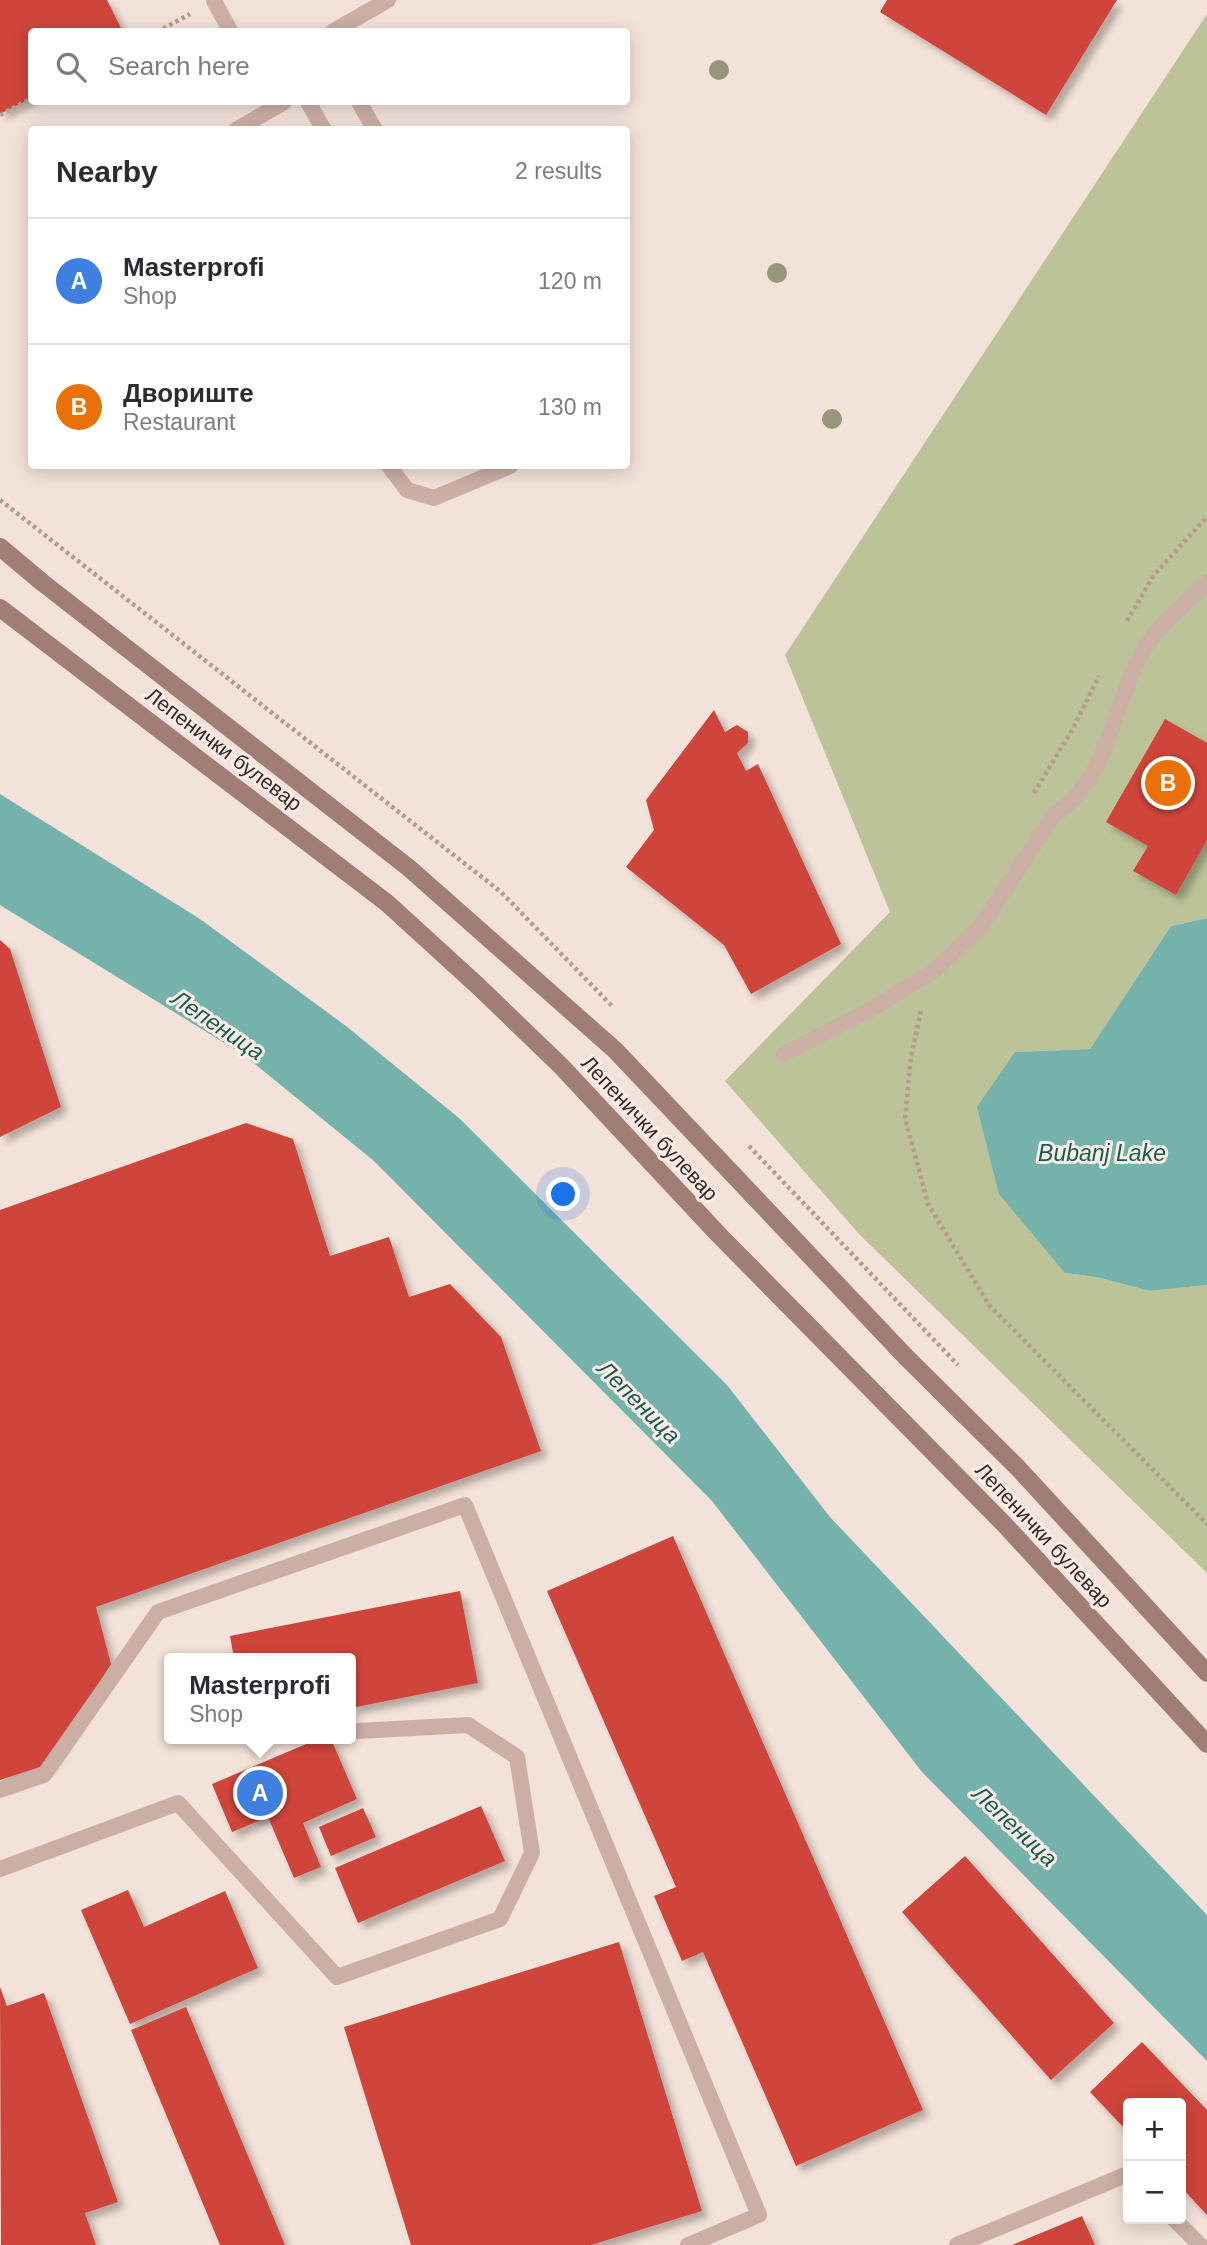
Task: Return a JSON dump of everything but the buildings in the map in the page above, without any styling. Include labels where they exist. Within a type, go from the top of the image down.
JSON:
[{"type":"main road","name":"Лепенички булевар","points":[[0,547],[409,868],[615,1049],[906,1357],[1018,1468],[1207,1673]]},
{"type":"main road","name":"Лепенички булевар","points":[[0,608],[387,903],[478,986],[561,1066],[718,1234],[1004,1524],[1207,1744]]},
{"type":"lane","points":[[339,28],[388,0]]},
{"type":"lane","points":[[214,1],[229,28]]},
{"type":"lane","points":[[246,126],[273,105]]},
{"type":"lane","points":[[311,105],[322,126]]},
{"type":"lane","points":[[361,105],[373,126]]},
{"type":"lane","points":[[391,469],[407,490],[434,498],[503,469]]},
{"type":"lane","points":[[784,1054],[870,1010],[935,970],[981,926],[1054,815],[1070,805],[1097,764],[1139,657],[1158,629],[1207,583]]},
{"type":"lane","points":[[0,1790],[44,1775],[158,1612],[465,1505],[759,2215],[688,2245]]},
{"type":"lane","points":[[0,1869],[178,1803],[337,1977],[500,1919],[532,1853],[517,1757],[468,1726],[358,1731]]},
{"type":"lane","points":[[957,2245],[1123,2176]]},
{"type":"lane","points":[[1179,2224],[1200,2245]]},
{"type":"path","points":[[164,28],[214,1]]},
{"type":"path","points":[[0,115],[28,101]]},
{"type":"path","points":[[1122,630],[1154,575],[1207,517]]},
{"type":"path","points":[[1029,800],[1071,732],[1105,664]]},
{"type":"path","points":[[935,970],[922,1003],[911,1057],[905,1118],[928,1205],[989,1305],[1207,1524]]},
{"type":"green space","points":[[1207,14],[1207,918],[1171,926],[1090,1049],[1015,1052],[1065,1273],[1096,1277],[1150,1291],[1207,1285],[1207,1573],[859,1234],[725,1081],[890,912],[785,655]]},
{"type":"water","name":"Лепеница","points":[[0,794],[200,919],[346,1026],[459,1118],[727,1385],[830,1517],[1207,1915],[1207,2061],[922,1772],[712,1501],[374,1161],[244,1055],[0,905]]},
{"type":"water","name":"Bubanj Lake","points":[[1207,918],[1207,1285],[1150,1291],[1096,1277],[1065,1273],[999,1194],[977,1107],[1015,1052],[1090,1049],[1171,926]]},
{"type":"place","name":"Двориште","points":[[1168,783]]},
{"type":"place","name":"Masterprofi","points":[[260,1793]]}]
